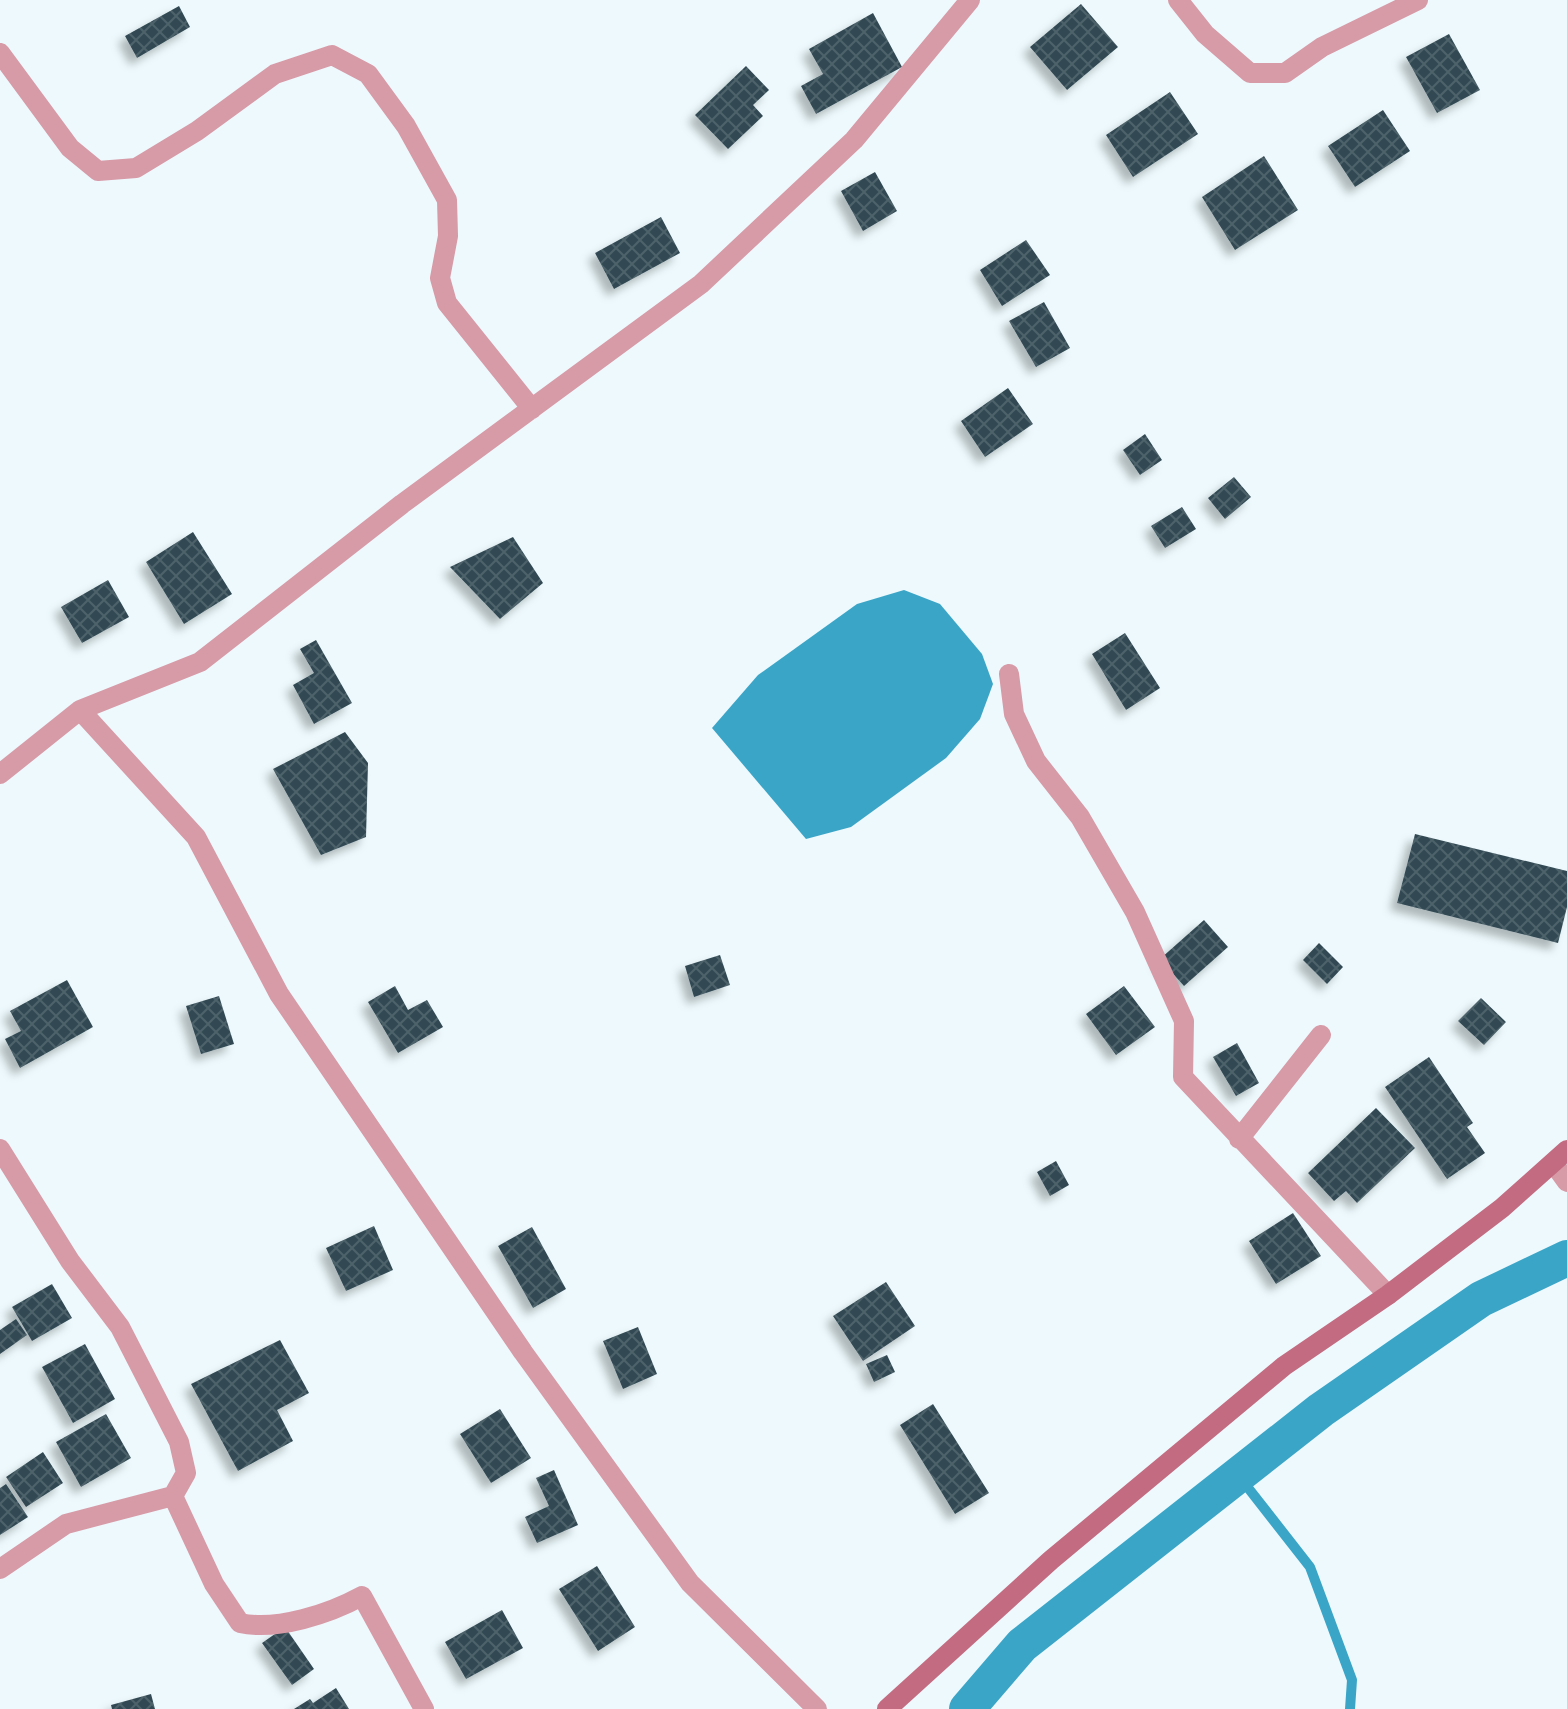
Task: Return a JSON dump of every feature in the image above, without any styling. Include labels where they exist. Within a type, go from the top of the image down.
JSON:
[{"type":"main road","points":[[887,1709],[1051,1560],[1284,1366],[1388,1295],[1560,1157]]},
{"type":"street","points":[[0,774],[80,710],[200,662],[402,504],[712,274],[854,140],[970,0]]},
{"type":"street","points":[[1178,0],[1205,34],[1250,73],[1285,73],[1322,47],[1418,0]]},
{"type":"street","points":[[0,53],[70,148],[98,171],[136,168],[197,131],[275,74],[332,55],[368,74],[406,126],[447,200],[448,236],[440,278],[447,303],[532,409]]},
{"type":"street","points":[[1009,674],[1014,714],[1036,761],[1080,817],[1135,912],[1184,1021],[1183,1077],[1388,1295]]},
{"type":"street","points":[[80,710],[196,837],[279,994],[523,1352],[690,1583],[817,1709]]},
{"type":"street","points":[[1239,1139],[1321,1035]]},
{"type":"street","points":[[0,1149],[70,1261],[120,1327],[179,1442],[186,1473],[173,1496],[66,1524],[0,1569]]},
{"type":"street","points":[[1560,1157],[1567,1182]]},
{"type":"street","points":[[173,1496],[214,1584],[240,1623],[263,1628],[362,1596],[424,1709]]},
{"type":"water","points":[[904,590],[940,604],[982,654],[993,684],[980,719],[946,758],[851,827],[806,839],[712,728],[758,675],[857,604]]},
{"type":"building","points":[[1081,4],[1118,47],[1067,90],[1030,47]]},
{"type":"building","points":[[179,6],[190,27],[137,58],[125,36]]},
{"type":"building","points":[[873,13],[902,67],[816,114],[801,86],[823,74],[809,49]]},
{"type":"building","points":[[1449,34],[1480,90],[1437,113],[1406,57]]},
{"type":"building","points":[[746,66],[769,90],[753,105],[763,116],[728,149],[695,115]]},
{"type":"building","points":[[1170,92],[1198,134],[1133,177],[1106,135]]},
{"type":"building","points":[[1383,110],[1410,151],[1355,187],[1328,146]]},
{"type":"building","points":[[1264,156],[1298,210],[1235,250],[1202,197]]},
{"type":"building","points":[[875,172],[897,211],[863,231],[841,191]]},
{"type":"building","points":[[661,217],[680,253],[614,289],[595,253]]},
{"type":"building","points":[[1026,240],[1050,275],[1002,306],[980,270]]},
{"type":"building","points":[[1044,302],[1070,348],[1036,367],[1009,321]]},
{"type":"building","points":[[1008,388],[1033,424],[985,457],[961,421]]},
{"type":"building","points":[[1145,434],[1162,460],[1140,475],[1123,450]]},
{"type":"building","points":[[1234,477],[1251,497],[1225,519],[1208,498]]},
{"type":"building","points":[[1182,507],[1196,529],[1165,548],[1151,526]]},
{"type":"building","points":[[193,532],[232,594],[184,624],[146,562]]},
{"type":"building","points":[[513,537],[543,583],[500,619],[450,567]]},
{"type":"building","points":[[108,580],[129,617],[82,643],[61,607]]},
{"type":"building","points":[[1125,633],[1160,688],[1126,710],[1092,654]]},
{"type":"building","points":[[316,640],[352,703],[314,724],[293,685],[314,673],[300,649]]},
{"type":"building","points":[[345,732],[368,763],[366,837],[321,855],[273,769]]},
{"type":"building","points":[[1415,834],[1567,871],[1567,907],[1558,943],[1397,903]]},
{"type":"building","points":[[1204,920],[1228,947],[1184,986],[1160,959]]},
{"type":"building","points":[[1319,943],[1343,967],[1327,984],[1303,960]]},
{"type":"building","points":[[720,955],[730,985],[694,997],[685,966]]},
{"type":"building","points":[[67,980],[93,1027],[20,1068],[5,1039],[21,1031],[10,1011]]},
{"type":"building","points":[[395,986],[408,1010],[427,1000],[443,1027],[398,1053],[368,1002]]},
{"type":"building","points":[[1124,986],[1155,1027],[1116,1055],[1086,1014]]},
{"type":"building","points":[[219,996],[234,1044],[201,1054],[186,1006]]},
{"type":"building","points":[[1481,998],[1506,1022],[1484,1045],[1458,1021]]},
{"type":"building","points":[[1237,1043],[1259,1083],[1236,1096],[1213,1057]]},
{"type":"building","points":[[1429,1057],[1473,1123],[1467,1127],[1485,1153],[1447,1179],[1385,1087]]},
{"type":"building","points":[[1376,1108],[1415,1148],[1357,1203],[1346,1191],[1334,1201],[1308,1173]]},
{"type":"building","points":[[1056,1161],[1069,1185],[1050,1196],[1037,1172]]},
{"type":"building","points":[[1293,1213],[1321,1256],[1276,1284],[1249,1241]]},
{"type":"building","points":[[374,1226],[393,1270],[346,1291],[326,1248]]},
{"type":"building","points":[[532,1227],[566,1289],[533,1308],[498,1246]]},
{"type":"building","points":[[886,1282],[915,1326],[863,1361],[833,1316]]},
{"type":"building","points":[[52,1284],[72,1318],[32,1341],[12,1307]]},
{"type":"building","points":[[16,1319],[27,1335],[0,1354],[0,1330]]},
{"type":"building","points":[[638,1327],[657,1374],[623,1389],[603,1341]]},
{"type":"building","points":[[280,1340],[309,1393],[277,1410],[293,1441],[238,1471],[191,1384]]},
{"type":"building","points":[[85,1344],[115,1399],[73,1423],[42,1367]]},
{"type":"building","points":[[887,1355],[895,1372],[874,1382],[866,1364]]},
{"type":"building","points":[[933,1404],[989,1493],[955,1514],[900,1425]]},
{"type":"building","points":[[500,1409],[531,1458],[491,1483],[460,1434]]},
{"type":"building","points":[[106,1414],[131,1458],[81,1487],[56,1442]]},
{"type":"building","points":[[43,1452],[63,1483],[26,1507],[6,1477]]},
{"type":"building","points":[[554,1470],[578,1525],[537,1543],[525,1517],[549,1506],[536,1478]]},
{"type":"building","points":[[6,1484],[28,1517],[0,1535],[0,1488]]},
{"type":"building","points":[[597,1566],[635,1627],[598,1651],[559,1589]]},
{"type":"building","points":[[502,1610],[523,1648],[466,1679],[445,1642]]},
{"type":"building","points":[[285,1627],[314,1669],[292,1685],[262,1643]]},
{"type":"building","points":[[336,1688],[349,1709],[294,1709],[310,1699],[313,1703]]},
{"type":"building","points":[[151,1694],[155,1709],[112,1709],[111,1705]]},
{"type":"waterway","points":[[967,1709],[1022,1645],[1321,1410],[1481,1299],[1567,1258]]},
{"type":"waterway","points":[[1238,1475],[1310,1567],[1352,1680],[1350,1709]]}]
